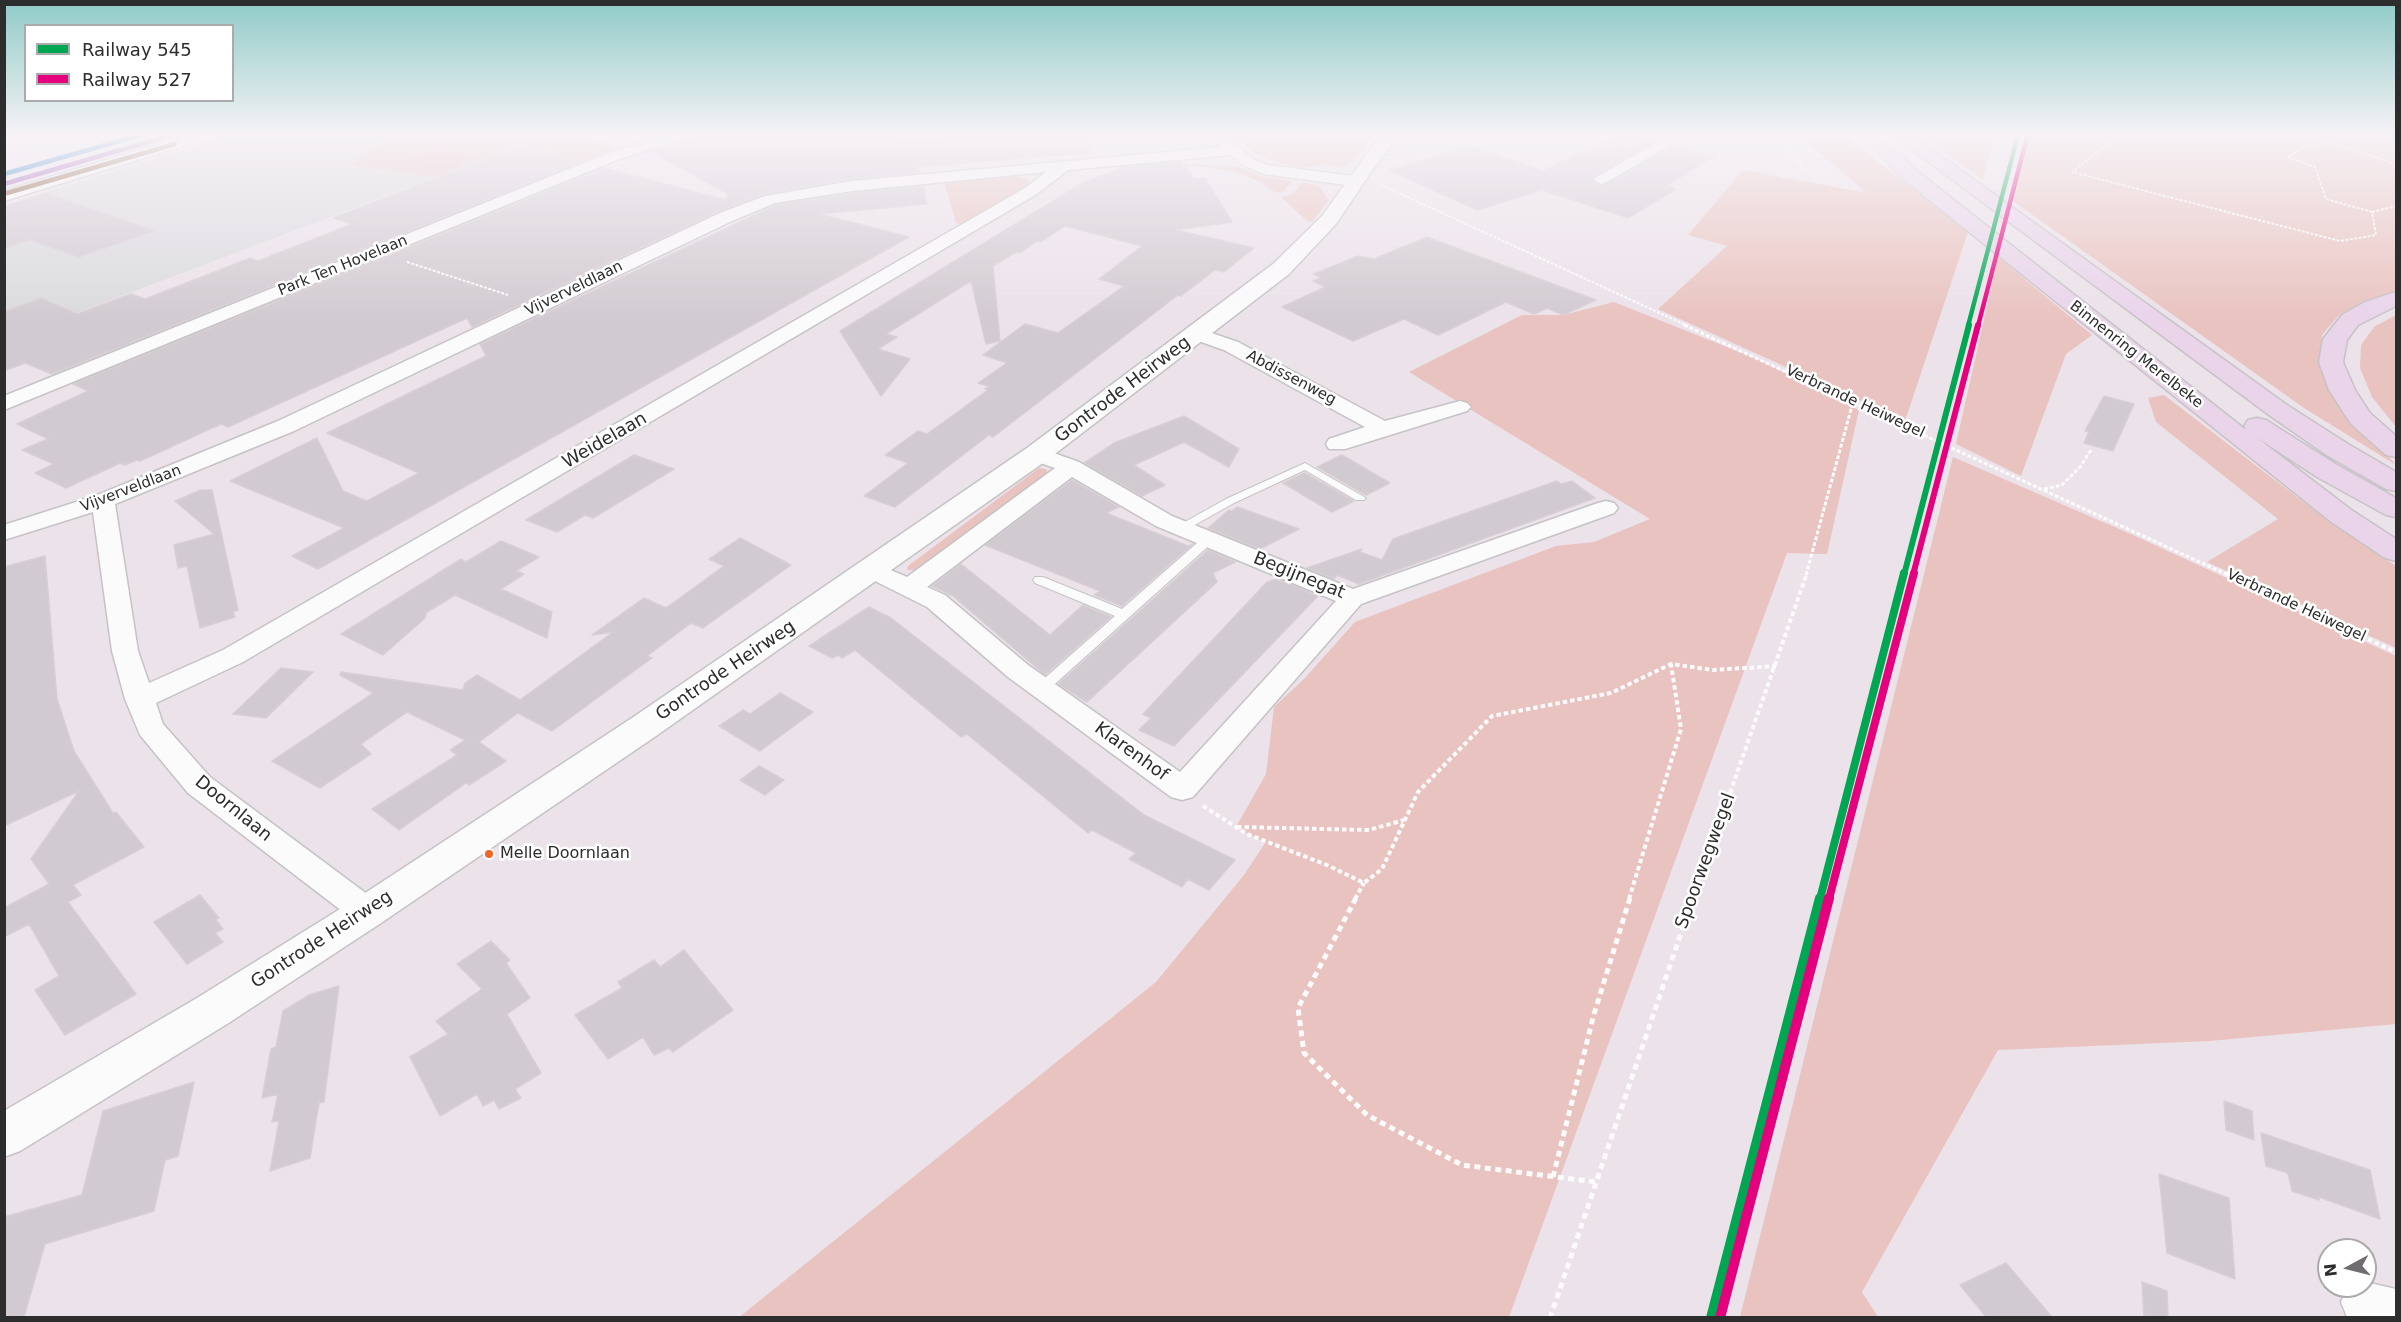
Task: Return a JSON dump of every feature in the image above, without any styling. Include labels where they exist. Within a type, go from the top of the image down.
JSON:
[{"type":"highway","name":"Binnenring Merelbeke","points":[[1937,197],[2340,515],[2397,552]]},
{"type":"highway","points":[[1952,197],[2247,419],[2326,471],[2397,509]]},
{"type":"highway","points":[[1986,197],[2278,410],[2338,450],[2397,483]]},
{"type":"highway","points":[[2397,299],[2373,307],[2350,320],[2335,339],[2331,362],[2342,390],[2360,418],[2397,449]]},
{"type":"street","name":"Park Ten Hovelaan","points":[[4,404],[514,197]]},
{"type":"street","name":"Vijverveldlaan","points":[[4,533],[103,501],[286,426],[726,217],[771,199],[785,197]]},
{"type":"street","name":"Weidelaan","points":[[139,699],[243,650],[1021,197]]},
{"type":"street","name":"Gontrode Heirweg","points":[[4,1136],[212,1011],[367,912],[872,570],[1037,454],[1197,334],[1295,256],[1352,197]]},
{"type":"street","name":"Abdissenweg","points":[[1197,334],[1231,345],[1383,428]]},
{"type":"street","points":[[1337,444],[1383,428],[1460,407]]},
{"type":"street","name":"Begijnegat","points":[[1037,454],[1071,467],[1164,521],[1352,598],[1606,508]]},
{"type":"street","name":"Gontrode Heirweg","points":[[910,587],[1071,467]]},
{"type":"street","name":"Doornlaan","points":[[103,501],[125,651],[150,728],[199,785],[367,912]]},
{"type":"street","name":"Klarenhof","points":[[872,570],[936,601],[1018,671],[1182,789],[1352,598]]},
{"type":"lane","points":[[1180,528],[1305,466],[1360,498]]},
{"type":"lane","points":[[1042,688],[1209,539]]},
{"type":"lane","points":[[1039,580],[1124,615]]},
{"type":"path","name":"Verbrande Heiwegel","points":[[1396,197],[1853,402],[2397,652]]},
{"type":"path","points":[[2168,197],[2340,241],[2376,235],[2372,212]]},
{"type":"path","points":[[2325,197],[2326,199],[2372,212],[2397,206]]},
{"type":"path","points":[[377,252],[540,305]]},
{"type":"path","name":"Spoorwegwegel","points":[[1550,1317],[1813,555],[1853,402]]},
{"type":"path","points":[[2043,489],[2062,485],[2080,467],[2091,450]]},
{"type":"path","points":[[1596,1182],[1462,1165],[1367,1115],[1304,1053],[1298,1008],[1364,883],[1382,869],[1418,792],[1492,716],[1611,693],[1671,664],[1713,670],[1776,666]]},
{"type":"path","points":[[1553,1177],[1594,1014],[1681,729],[1671,664]]},
{"type":"path","points":[[1182,789],[1208,810],[1247,834],[1327,865],[1364,883]]},
{"type":"path","points":[[1236,827],[1369,830],[1405,819]]},
{"type":"shaded area","points":[[31,197],[384,197],[5,340],[5,205]]},
{"type":"shaded area","points":[[948,197],[1008,197],[963,225],[956,223]]},
{"type":"shaded area","points":[[1281,197],[1327,197],[1329,200],[1312,222],[1307,221]]},
{"type":"shaded area","points":[[1720,197],[1923,197],[1968,232],[1905,421],[1658,309],[1727,246],[1688,235]]},
{"type":"shaded area","points":[[2014,197],[2396,197],[2396,293],[2360,304],[2338,316],[2322,335],[2320,360],[2378,445],[2396,465],[2304,408],[2013,201]]},
{"type":"shaded area","points":[[1998,257],[2092,335],[2066,354],[2021,476],[1956,444]]},
{"type":"shaded area","points":[[1614,302],[1757,359],[1859,410],[1827,554],[1787,553],[1509,1317],[738,1318],[1156,982],[1244,875],[1265,843],[1236,827],[1266,774],[1274,707],[1304,679],[1355,622],[1556,546],[1594,542],[1650,519],[1409,372],[1522,315],[1563,315]]},
{"type":"shaded area","points":[[2396,315],[2396,427],[2372,397],[2360,368],[2361,345],[2374,327]]},
{"type":"shaded area","points":[[2164,395],[2323,517],[2396,566],[2396,648],[2207,562],[2278,519],[2156,422],[2148,398]]},
{"type":"shaded area","points":[[1953,457],[2133,535],[2396,656],[2396,1024],[2209,1041],[1998,1050],[1862,1292],[1878,1317],[1740,1317]]},
{"type":"shaded area","points":[[1039,468],[1046,469],[1048,474],[917,570],[907,570],[908,566]]},
{"type":"building","points":[[34,197],[56,197],[154,231],[79,257],[30,240],[4,248],[4,206]]},
{"type":"building","points":[[388,197],[495,197],[52,374],[25,363],[4,371],[4,312],[41,298],[77,314],[131,294],[145,299],[250,258],[258,261],[352,224],[333,218]]},
{"type":"building","points":[[533,197],[713,197],[726,200],[727,197],[757,197],[719,211],[472,327],[467,318],[228,427],[221,424],[140,461],[125,465],[120,463],[66,488],[35,473],[54,464],[22,450],[48,439],[17,424],[88,391],[73,384]]},
{"type":"building","points":[[829,197],[925,197],[927,204],[819,214],[909,237],[318,569],[292,556],[344,528],[230,481],[317,438],[343,491],[367,501],[419,473],[327,433],[486,356],[480,344],[776,205]]},
{"type":"building","points":[[1060,197],[1216,197],[1232,222],[1176,230],[1254,248],[1224,272],[1215,270],[1181,296],[1178,295],[993,437],[989,435],[895,507],[864,496],[908,463],[885,455],[918,431],[927,434],[988,390],[985,389],[989,386],[978,383],[1007,363],[983,355],[1025,324],[1058,333],[1124,286],[1099,279],[1142,246],[1065,226],[1041,242],[1037,241],[1020,253],[1016,252],[993,266],[1000,341],[986,344],[971,281],[886,334],[897,337],[878,349],[910,359],[881,396],[840,331]]},
{"type":"building","points":[[1448,197],[1520,197],[1477,210]]},
{"type":"building","points":[[1563,197],[1663,197],[1628,218]]},
{"type":"building","points":[[1427,237],[1596,300],[1563,315],[1547,308],[1534,314],[1506,302],[1438,335],[1404,319],[1353,341],[1282,307],[1325,287],[1313,281],[1321,278],[1314,274],[1358,256],[1374,259]]},
{"type":"building","points":[[2104,396],[2134,404],[2113,451],[2084,443],[2089,432],[2085,431]]},
{"type":"building","points":[[1184,416],[1239,449],[1229,467],[1184,442],[1134,465],[1165,485],[1142,496],[1084,463],[1114,443]]},
{"type":"building","points":[[634,455],[674,469],[593,518],[585,515],[557,532],[526,520]]},
{"type":"building","points":[[1342,455],[1390,483],[1366,495],[1317,467]]},
{"type":"building","points":[[1305,473],[1354,501],[1332,512],[1283,483]]},
{"type":"building","points":[[1072,480],[1119,507],[1106,513],[1188,546],[1193,544],[1122,606],[1094,595],[1100,591],[985,545]]},
{"type":"building","points":[[1557,481],[1561,484],[1572,481],[1595,498],[1359,584],[1337,575],[1334,579],[1307,568],[1362,549],[1360,552],[1382,560],[1393,539]]},
{"type":"building","points":[[201,490],[212,490],[238,610],[233,612],[235,617],[200,628],[187,566],[178,568],[174,545],[214,534],[175,501]]},
{"type":"building","points":[[1237,507],[1299,529],[1260,549],[1208,528],[1229,510],[1232,511]]},
{"type":"building","points":[[740,538],[791,565],[703,628],[691,623],[647,656],[652,658],[552,731],[518,713],[479,742],[506,761],[469,785],[466,783],[399,830],[372,809],[457,755],[450,750],[465,740],[407,712],[361,744],[371,754],[320,788],[272,761],[373,693],[340,675],[341,672],[463,690],[465,683],[477,675],[520,700],[613,632],[592,635],[644,598],[666,608],[724,566],[709,559]]},
{"type":"building","points":[[501,541],[539,557],[516,571],[524,574],[501,589],[552,612],[547,638],[455,595],[427,612],[424,619],[383,655],[341,634],[461,559],[466,562]]},
{"type":"building","points":[[1208,550],[1235,562],[1213,573],[1217,582],[1087,702],[1058,684]]},
{"type":"building","points":[[45,556],[57,699],[74,751],[113,813],[116,812],[144,847],[73,885],[81,895],[68,902],[136,994],[65,1035],[35,990],[59,976],[29,924],[4,937],[4,908],[49,884],[31,859],[79,791],[4,826],[4,567]]},
{"type":"building","points":[[961,564],[1050,635],[1083,605],[1111,617],[1045,675],[953,596],[932,586]]},
{"type":"building","points":[[1277,579],[1318,596],[1174,746],[1139,730],[1151,718],[1143,714],[1267,582]]},
{"type":"building","points":[[869,607],[891,618],[1144,815],[1235,860],[1209,890],[1188,879],[1182,887],[1129,859],[1136,853],[1092,830],[1088,833],[967,734],[961,737],[855,650],[842,658],[838,655],[832,658],[809,646]]},
{"type":"building","points":[[281,668],[313,672],[266,718],[233,714]]},
{"type":"building","points":[[780,693],[813,712],[760,751],[719,726],[743,710],[750,714]]},
{"type":"building","points":[[759,766],[784,780],[765,795],[740,780]]},
{"type":"building","points":[[200,895],[219,918],[216,920],[223,929],[215,933],[223,942],[187,964],[154,922]]},
{"type":"building","points":[[491,941],[510,960],[506,963],[530,998],[507,1014],[541,1073],[515,1089],[521,1098],[499,1109],[494,1100],[483,1106],[477,1094],[440,1116],[410,1057],[448,1034],[436,1021],[482,989],[457,964]]},
{"type":"building","points":[[684,950],[733,1010],[673,1052],[669,1048],[654,1055],[643,1037],[608,1059],[575,1015],[622,988],[618,982],[654,960],[660,967]]},
{"type":"building","points":[[339,986],[324,1102],[319,1103],[310,1158],[270,1171],[279,1121],[272,1122],[278,1094],[262,1098],[271,1049],[276,1047],[283,1011],[309,995]]},
{"type":"building","points":[[194,1082],[178,1156],[165,1160],[154,1211],[45,1244],[24,1317],[4,1317],[4,1217],[82,1195],[103,1111]]},
{"type":"building","points":[[2224,1101],[2252,1111],[2254,1140],[2226,1130]]},
{"type":"building","points":[[2261,1133],[2370,1170],[2380,1219],[2319,1197],[2319,1200],[2292,1191],[2288,1173],[2266,1166]]},
{"type":"building","points":[[2159,1174],[2229,1198],[2235,1279],[2167,1253]]},
{"type":"building","points":[[2006,1263],[2052,1317],[1986,1317],[1960,1285]]},
{"type":"building","points":[[2142,1282],[2167,1291],[2168,1317],[2144,1317]]},
{"type":"rail line","name":"545","points":[[1711,1318],[2002,197]]},
{"type":"rail line","name":"527","points":[[1720,1318],[2011,197]]},
{"type":"place","name":"Melle Doornlaan","points":[[489,854]]}]
